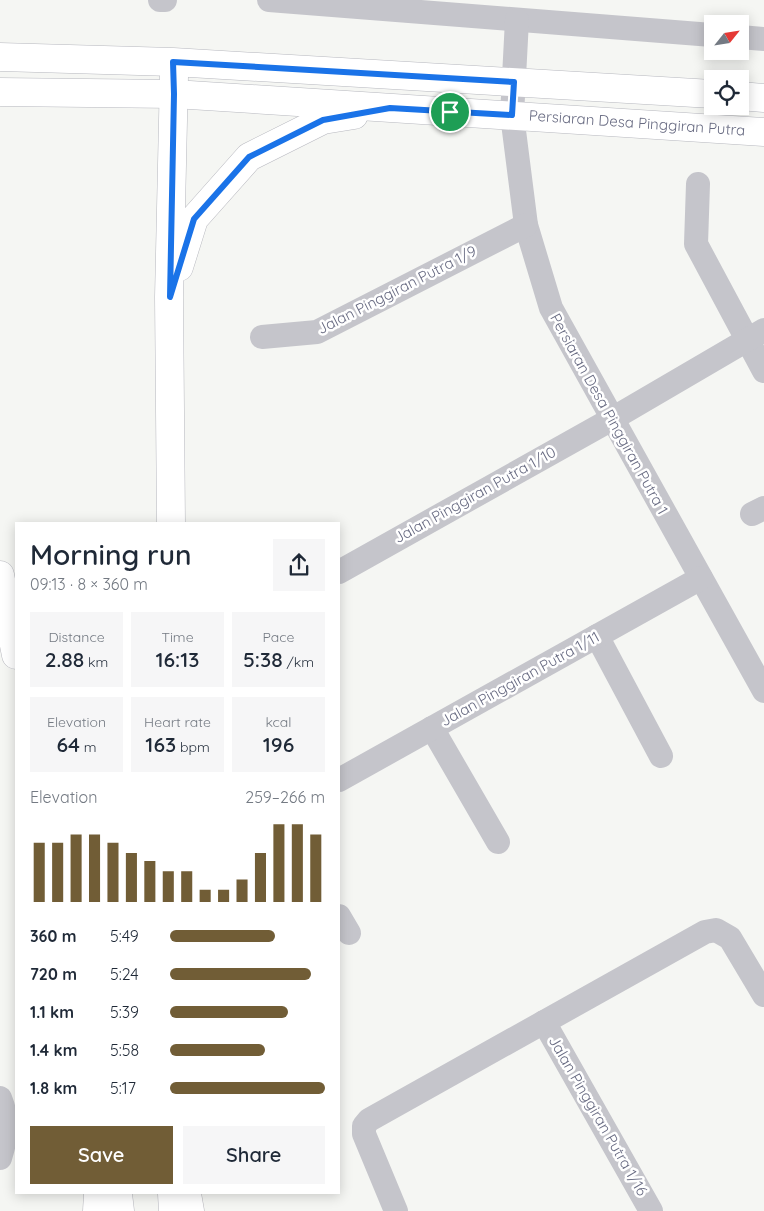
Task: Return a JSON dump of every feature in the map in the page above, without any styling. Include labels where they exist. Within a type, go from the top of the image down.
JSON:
[{"type":"street","points":[[160,0],[165,0]]},
{"type":"street","points":[[269,0],[704,34]]},
{"type":"street","name":"Persiaran Desa Pinggiran Putra 1","points":[[518,20],[512,115],[526,225],[551,308],[764,691]]},
{"type":"street","points":[[749,38],[764,39]]},
{"type":"street","points":[[0,57],[173,62],[704,94]]},
{"type":"street","points":[[171,522],[170,297],[173,62]]},
{"type":"street","name":"Persiaran Desa Pinggiran Putra","points":[[0,92],[174,94],[764,132]]},
{"type":"street","points":[[749,97],[764,98]]},
{"type":"street","points":[[170,297],[194,219],[249,157],[323,120],[390,108]]},
{"type":"street","points":[[698,184],[696,244],[755,335],[764,371]]},
{"type":"street","name":"Jalan Pinggiran Putra 1/9","points":[[262,337],[317,332],[526,225]]},
{"type":"street","name":"Jalan Pinggiran Putra 1/10","points":[[340,571],[612,419],[755,335]]},
{"type":"street","points":[[0,575],[15,650]]},
{"type":"street","name":"Jalan Pinggiran Putra 1/11","points":[[340,779],[701,578]]},
{"type":"street","points":[[597,636],[661,756]]},
{"type":"street","points":[[432,728],[498,842]]},
{"type":"street","points":[[396,1211],[364,1134],[364,1126],[369,1120],[705,932],[716,930],[730,938],[764,995]]},
{"type":"street","name":"Jalan Pinggiran Putra 1/16","points":[[544,1022],[651,1211]]},
{"type":"street","points":[[0,1098],[5,1109],[7,1136],[0,1158]]},
{"type":"street","points":[[97,1211],[98,1194]]},
{"type":"street","points":[[118,1194],[120,1211]]},
{"type":"street","points":[[172,1194],[173,1211]]},
{"type":"street","points":[[187,1194],[190,1211]]},
{"type":"route","points":[[173,62],[514,82],[512,115],[450,112],[390,108],[323,120],[249,157],[194,219],[170,297],[173,62]]}]
